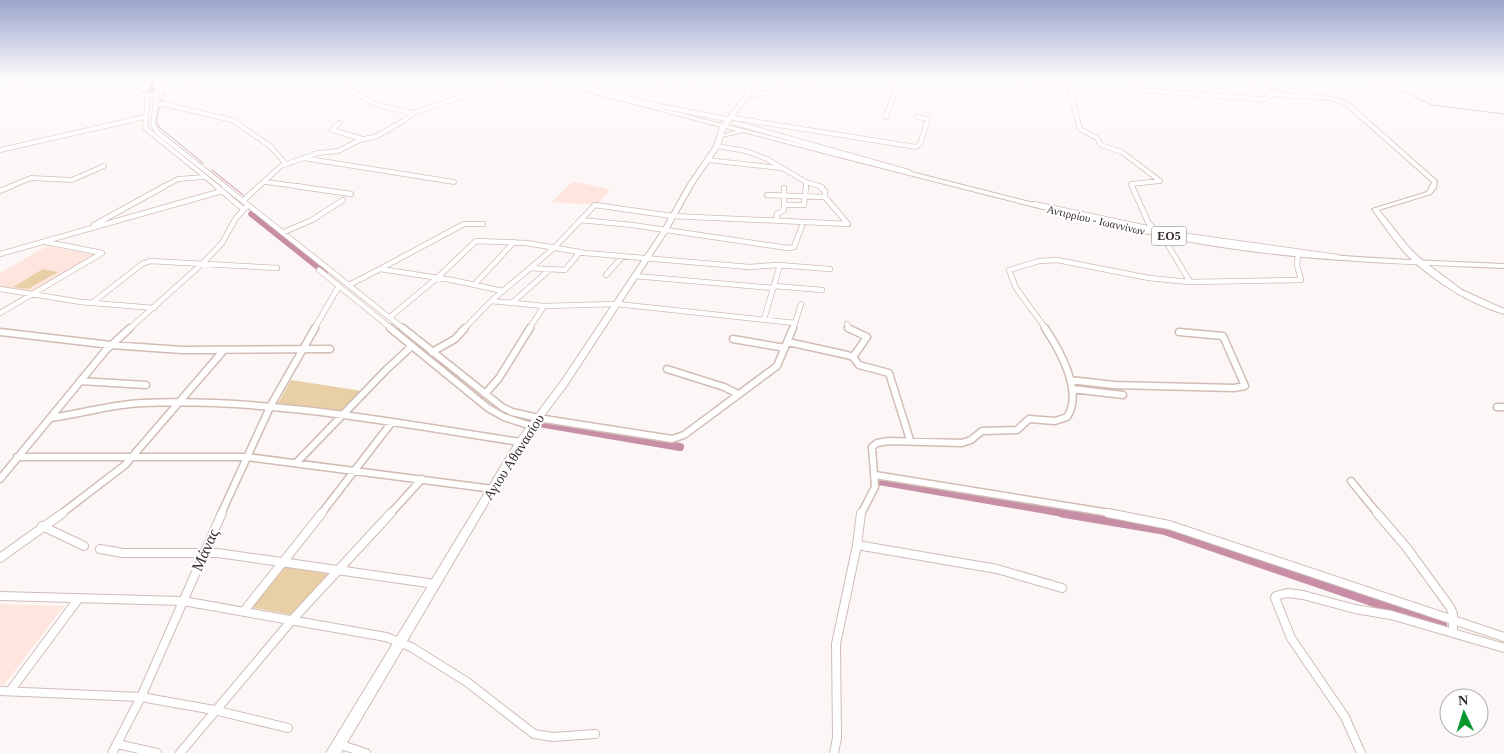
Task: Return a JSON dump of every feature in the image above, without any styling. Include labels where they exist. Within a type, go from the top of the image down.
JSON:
[{"type":"main road","points":[[675,113],[707,121],[718,127],[720,139],[731,133],[749,132]]},
{"type":"main road","name":"Αγιου Αθανασίου","points":[[336,749],[520,442],[565,382],[666,229],[734,113]]},
{"type":"main road","points":[[1357,113],[1435,182],[1434,188],[1429,193],[1375,209],[1408,252],[1419,262],[1459,292],[1504,312]]},
{"type":"main road","name":"Αντιρρίου - Ιωαννίνων","points":[[707,121],[730,123],[749,132],[915,175],[1159,233],[1298,255],[1344,259],[1504,266]]},
{"type":"street","points":[[146,113],[144,125],[147,130],[204,177],[284,232],[485,394],[507,409],[534,422]]},
{"type":"street","points":[[154,113],[152,123],[155,129],[245,205]]},
{"type":"street","points":[[202,113],[231,120],[272,147],[286,164]]},
{"type":"street","points":[[0,479],[111,345],[203,263],[224,241],[245,205],[279,168],[301,158],[318,153],[339,151],[365,139],[383,134],[413,113]]},
{"type":"street","points":[[688,113],[893,166],[915,175]]},
{"type":"street","points":[[886,117],[887,113]]},
{"type":"street","points":[[1076,113],[1080,128],[1097,138],[1101,145],[1123,152],[1160,181],[1131,184],[1148,222],[1159,233],[1190,282]]},
{"type":"street","points":[[0,150],[145,117]]},
{"type":"street","points":[[730,123],[916,147],[920,144],[928,119],[917,117]]},
{"type":"street","points":[[339,124],[332,130],[365,139]]},
{"type":"street","points":[[432,352],[455,339],[491,301],[554,248],[595,206],[672,216],[848,224],[825,197],[823,188],[806,182],[753,153],[720,139]]},
{"type":"street","points":[[301,158],[454,182]]},
{"type":"street","points":[[708,160],[782,168]]},
{"type":"street","points":[[0,191],[31,178],[72,180],[104,166]]},
{"type":"street","points":[[85,230],[178,179],[204,177]]},
{"type":"street","points":[[266,182],[351,194]]},
{"type":"street","points":[[784,206],[804,205],[806,182]]},
{"type":"street","points":[[776,220],[777,214],[784,211],[784,188]]},
{"type":"street","points":[[0,254],[222,190]]},
{"type":"street","points":[[767,195],[825,197]]},
{"type":"street","points":[[284,232],[308,222],[343,200]]},
{"type":"street","points":[[580,220],[666,229],[712,239],[790,248],[794,247],[802,226]]},
{"type":"street","points":[[349,285],[464,224],[483,224]]},
{"type":"street","points":[[1159,233],[1328,254],[1344,259]]},
{"type":"street","points":[[0,313],[102,253],[44,242]]},
{"type":"street","points":[[390,317],[437,278],[474,242],[514,242],[580,252],[743,266],[780,265],[830,269]]},
{"type":"street","points":[[475,284],[514,242]]},
{"type":"street","points":[[530,268],[567,269],[580,252]]},
{"type":"street","points":[[834,753],[837,738],[836,644],[857,545],[861,513],[874,490],[875,475],[871,453],[874,446],[885,441],[910,440],[962,443],[971,440],[982,431],[1017,430],[1029,419],[1063,419],[1069,413],[1072,389],[1070,380],[1051,339],[1037,316],[1018,292],[1009,271],[1010,268],[1039,261],[1057,260],[1149,278],[1190,282],[1301,280],[1302,278],[1296,265],[1298,255]]},
{"type":"street","points":[[606,275],[623,256]]},
{"type":"street","points":[[92,303],[148,261],[277,268]]},
{"type":"street","points":[[764,319],[780,265]]},
{"type":"street","points":[[380,269],[475,284],[503,291]]},
{"type":"street","points":[[319,270],[488,408],[504,417],[657,438],[672,439],[684,435],[777,366],[782,358],[801,304]]},
{"type":"street","points":[[512,303],[549,270]]},
{"type":"street","points":[[635,276],[822,290]]},
{"type":"street","name":"Μάνας","points":[[112,753],[141,697],[271,405],[340,286]]},
{"type":"street","points":[[0,289],[92,303],[154,308]]},
{"type":"street","points":[[491,301],[544,306],[617,304],[795,323]]},
{"type":"street","points":[[485,394],[499,378],[544,306]]},
{"type":"street","points":[[847,324],[848,329],[864,334],[867,337],[863,346],[853,357]]},
{"type":"street","points":[[0,332],[111,345],[182,350],[330,349]]},
{"type":"street","points":[[1070,380],[1114,385],[1234,388],[1245,386],[1223,336],[1179,332]]},
{"type":"street","points":[[732,339],[786,345],[853,357],[859,365],[886,371],[890,374],[891,387],[910,440]]},
{"type":"street","points":[[296,463],[412,346]]},
{"type":"street","points":[[0,558],[106,480],[134,456],[224,350]]},
{"type":"street","points":[[667,368],[724,387],[738,394]]},
{"type":"street","points":[[80,381],[146,385]]},
{"type":"street","points":[[1072,389],[1123,395]]},
{"type":"street","points":[[50,418],[136,403],[271,405],[344,414],[520,442]]},
{"type":"street","points":[[1497,407],[1504,407]]},
{"type":"street","points":[[244,611],[356,471],[392,422]]},
{"type":"street","points":[[17,457],[247,457],[493,489]]},
{"type":"street","points":[[875,475],[1123,515],[1168,525],[1454,622],[1504,636]]},
{"type":"street","points":[[180,753],[214,710],[292,620],[422,479]]},
{"type":"street","points":[[1351,481],[1450,606],[1454,622],[1453,633]]},
{"type":"street","points":[[42,526],[84,546]]},
{"type":"street","points":[[857,545],[997,569],[1062,588]]},
{"type":"street","points":[[100,549],[122,553],[204,552],[435,584]]},
{"type":"street","points":[[1361,753],[1345,717],[1291,638],[1275,596],[1283,593],[1303,596],[1411,620],[1504,648]]},
{"type":"street","points":[[0,596],[183,602],[386,637],[415,649],[467,682],[534,734],[552,737],[595,734]]},
{"type":"street","points":[[10,691],[79,598]]},
{"type":"street","points":[[0,691],[141,697],[214,710],[288,728]]},
{"type":"street","points":[[117,744],[157,753]]},
{"type":"street","points":[[336,749],[366,753]]},
{"type":"shaded area","points":[[572,182],[610,190],[597,205],[552,202]]},
{"type":"shaded area","points":[[47,246],[95,255],[30,293],[0,288],[0,273]]},
{"type":"shaded area","points":[[43,269],[58,272],[28,289],[13,287]]},
{"type":"shaded area","points":[[291,380],[362,391],[342,412],[278,403]]},
{"type":"shaded area","points":[[282,566],[331,573],[293,615],[249,607]]},
{"type":"shaded area","points":[[0,604],[64,606],[4,685],[0,685]]},
{"type":"waterway","points":[[158,113],[156,121],[159,127],[203,163]]},
{"type":"waterway","points":[[1497,113],[1504,114]]},
{"type":"waterway","points":[[212,170],[243,195]]},
{"type":"waterway","points":[[251,214],[325,273]]},
{"type":"waterway","points":[[539,423],[680,447]]},
{"type":"waterway","points":[[879,481],[1069,514]]},
{"type":"waterway","points":[[1062,513],[1163,530],[1443,626]]}]
